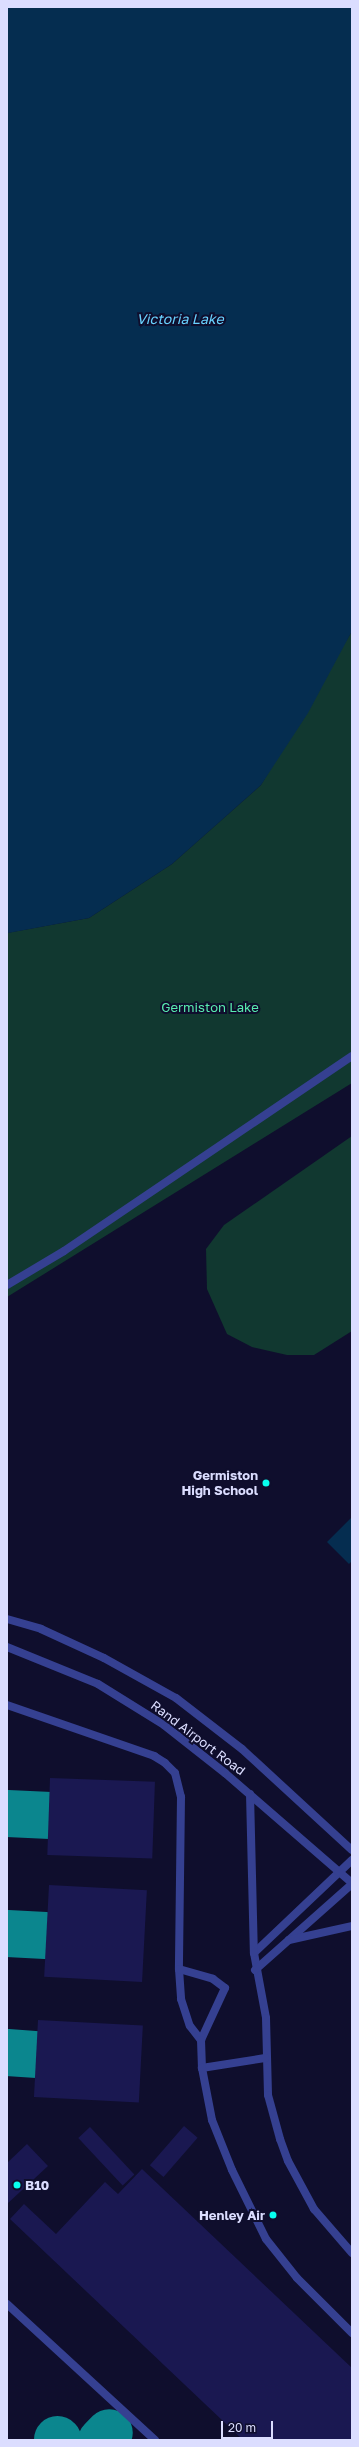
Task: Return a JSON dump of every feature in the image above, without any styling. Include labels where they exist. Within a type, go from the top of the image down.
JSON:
[{"type":"street","points":[[7,1285],[64,1251],[352,1056]]},
{"type":"street","name":"Rand Airport Road","points":[[7,1619],[41,1629],[104,1658],[176,1698],[242,1749],[352,1850]]},
{"type":"street","name":"Rand Airport Road","points":[[7,1647],[98,1684],[164,1725],[250,1794],[352,1883]]},
{"type":"street","points":[[7,1705],[154,1756],[165,1763],[175,1773],[181,1797],[179,1969],[182,1999],[187,2018],[201,2040]]},
{"type":"street","points":[[250,1794],[255,1970],[266,2018],[265,2058],[268,2096],[288,2161],[314,2209],[351,2250]]},
{"type":"street","points":[[254,1953],[352,1860]]},
{"type":"street","points":[[255,1970],[352,1883]]},
{"type":"street","points":[[289,1940],[352,1926]]},
{"type":"street","points":[[179,1969],[213,1979],[225,1988],[201,2040],[204,2089],[219,2141],[256,2223],[277,2255],[352,2333]]},
{"type":"street","points":[[202,2068],[265,2058]]},
{"type":"street","points":[[7,2304],[155,2440]]},
{"type":"green space","name":"Germiston Lake","points":[[352,631],[352,1083],[7,1297],[7,933],[89,918],[172,864],[261,785]]},
{"type":"green space","points":[[352,1136],[352,1331],[314,1355],[287,1355],[252,1347],[227,1334],[207,1289],[206,1249],[224,1225]]},
{"type":"water","name":"Victoria Lake","points":[[7,7],[352,7],[352,631],[308,713],[261,785],[172,864],[89,918],[8,933]]},
{"type":"water","points":[[352,1517],[352,1561],[349,1564],[327,1542]]},
{"type":"building","points":[[50,1778],[155,1782],[152,1859],[47,1855]]},
{"type":"building","points":[[49,1885],[147,1890],[142,1982],[44,1977]]},
{"type":"building","points":[[38,2020],[143,2025],[139,2102],[34,2097]]},
{"type":"building","points":[[184,2126],[198,2138],[163,2177],[150,2165]]},
{"type":"building","points":[[90,2127],[134,2175],[123,2185],[78,2138]]},
{"type":"building","name":"B10","points":[[27,2144],[48,2166],[7,2204],[7,2163]]},
{"type":"building","points":[[142,2169],[352,2368],[352,2440],[243,2440],[10,2219],[24,2204],[56,2234],[105,2182],[118,2194]]},
{"type":"taxiway","points":[[7,1813],[50,1815]]},
{"type":"taxiway","points":[[7,1933],[45,1935]]},
{"type":"taxiway","points":[[7,2052],[37,2054]]},
{"type":"taxiway","points":[[101,2440],[109,2432]]},
{"type":"place","name":"Germiston High School","points":[[266,1483]]},
{"type":"place","name":"B10","points":[[17,2185]]},
{"type":"place","name":"Henley Air","points":[[273,2215]]}]
